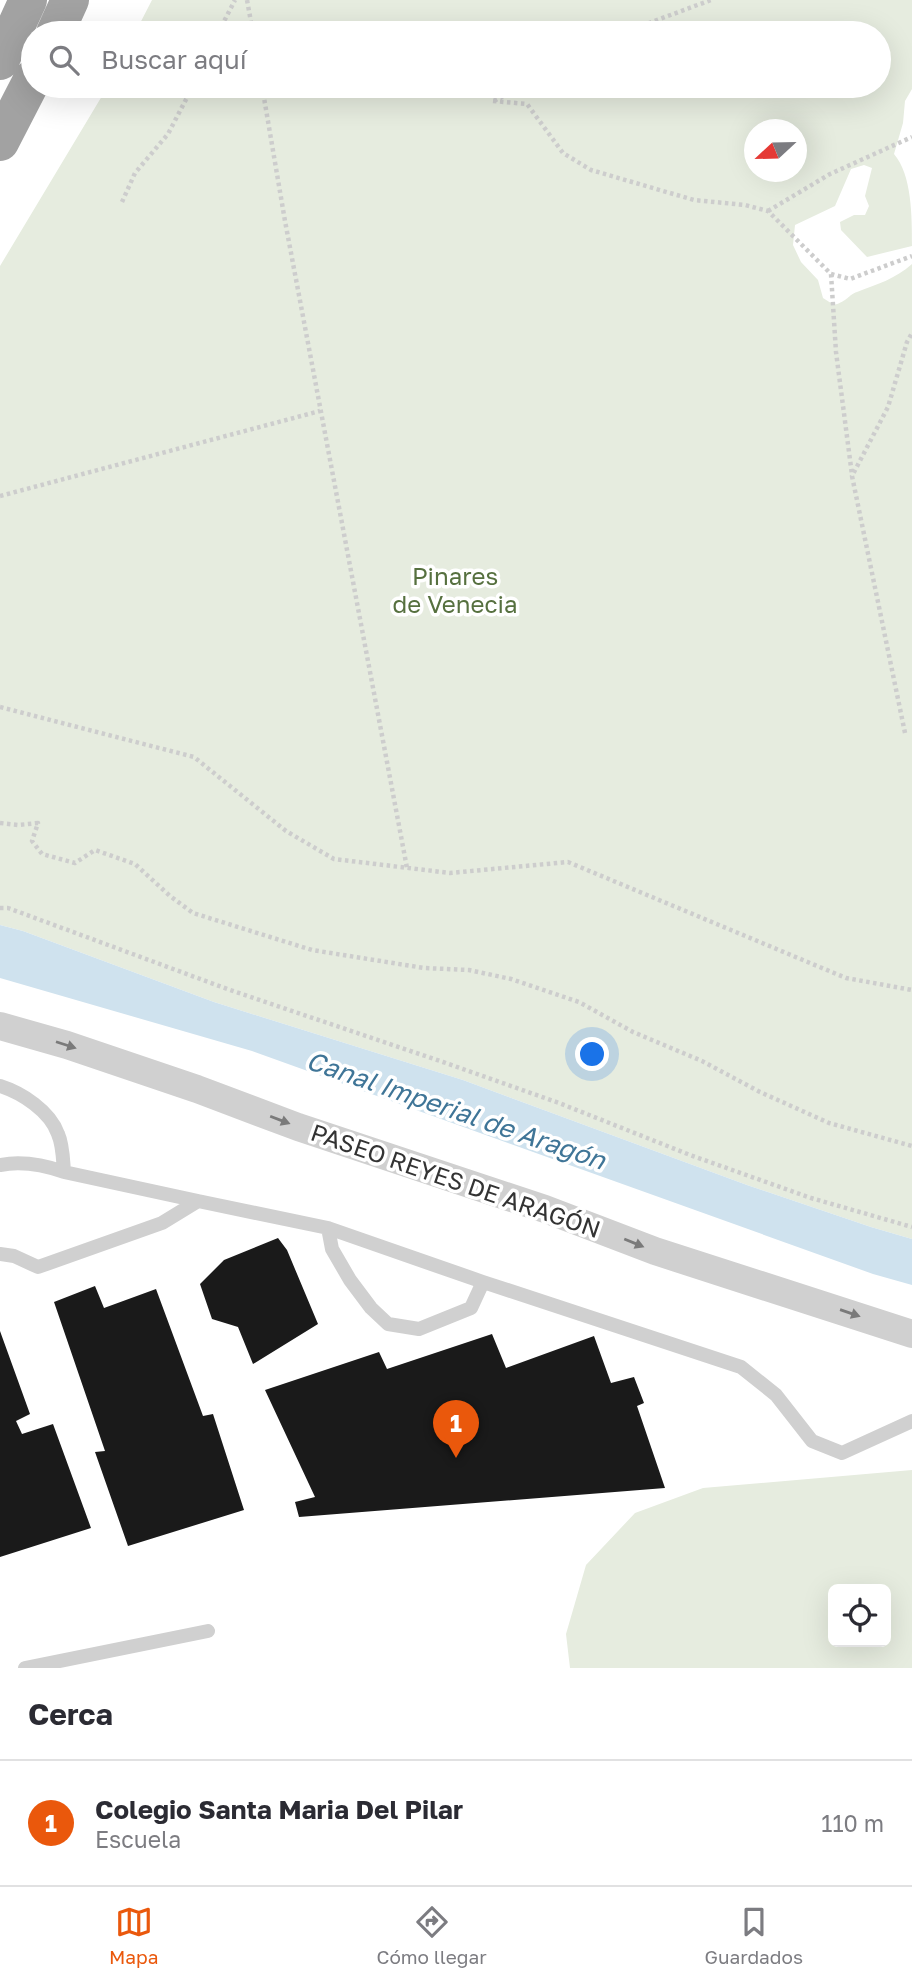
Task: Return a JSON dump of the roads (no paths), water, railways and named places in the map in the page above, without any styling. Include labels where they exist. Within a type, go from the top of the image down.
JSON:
[{"type":"highway","points":[[0,61],[28,0]]},
{"type":"highway","points":[[60,21],[70,0]]},
{"type":"highway","points":[[0,142],[23,98]]},
{"type":"street","name":"PASEO REYES DE ARAGÓN","points":[[0,1026],[197,1088],[298,1127],[533,1205],[655,1251],[912,1334]]},
{"type":"lane","points":[[0,1086],[26,1099],[51,1120],[59,1134],[64,1172]]},
{"type":"lane","points":[[0,1165],[38,1165],[328,1228],[741,1367],[776,1395],[812,1441],[842,1453],[912,1421]]},
{"type":"lane","points":[[0,1254],[14,1256],[38,1267],[162,1223],[198,1201]]},
{"type":"lane","points":[[328,1228],[332,1250],[350,1280],[370,1308],[388,1324],[419,1329],[471,1308],[483,1282]]},
{"type":"lane","points":[[25,1668],[208,1631]]},
{"type":"water","name":"Canal Imperial de Aragón","points":[[0,925],[23,931],[214,1002],[463,1080],[747,1185],[912,1239],[912,1285],[873,1274],[252,1051],[0,978]]},
{"type":"place","name":"Colegio Santa Maria Del Pilar","points":[[456,1458]]},
{"type":"park label","name":"Pinares de Venecia","points":[[455,589]]}]
